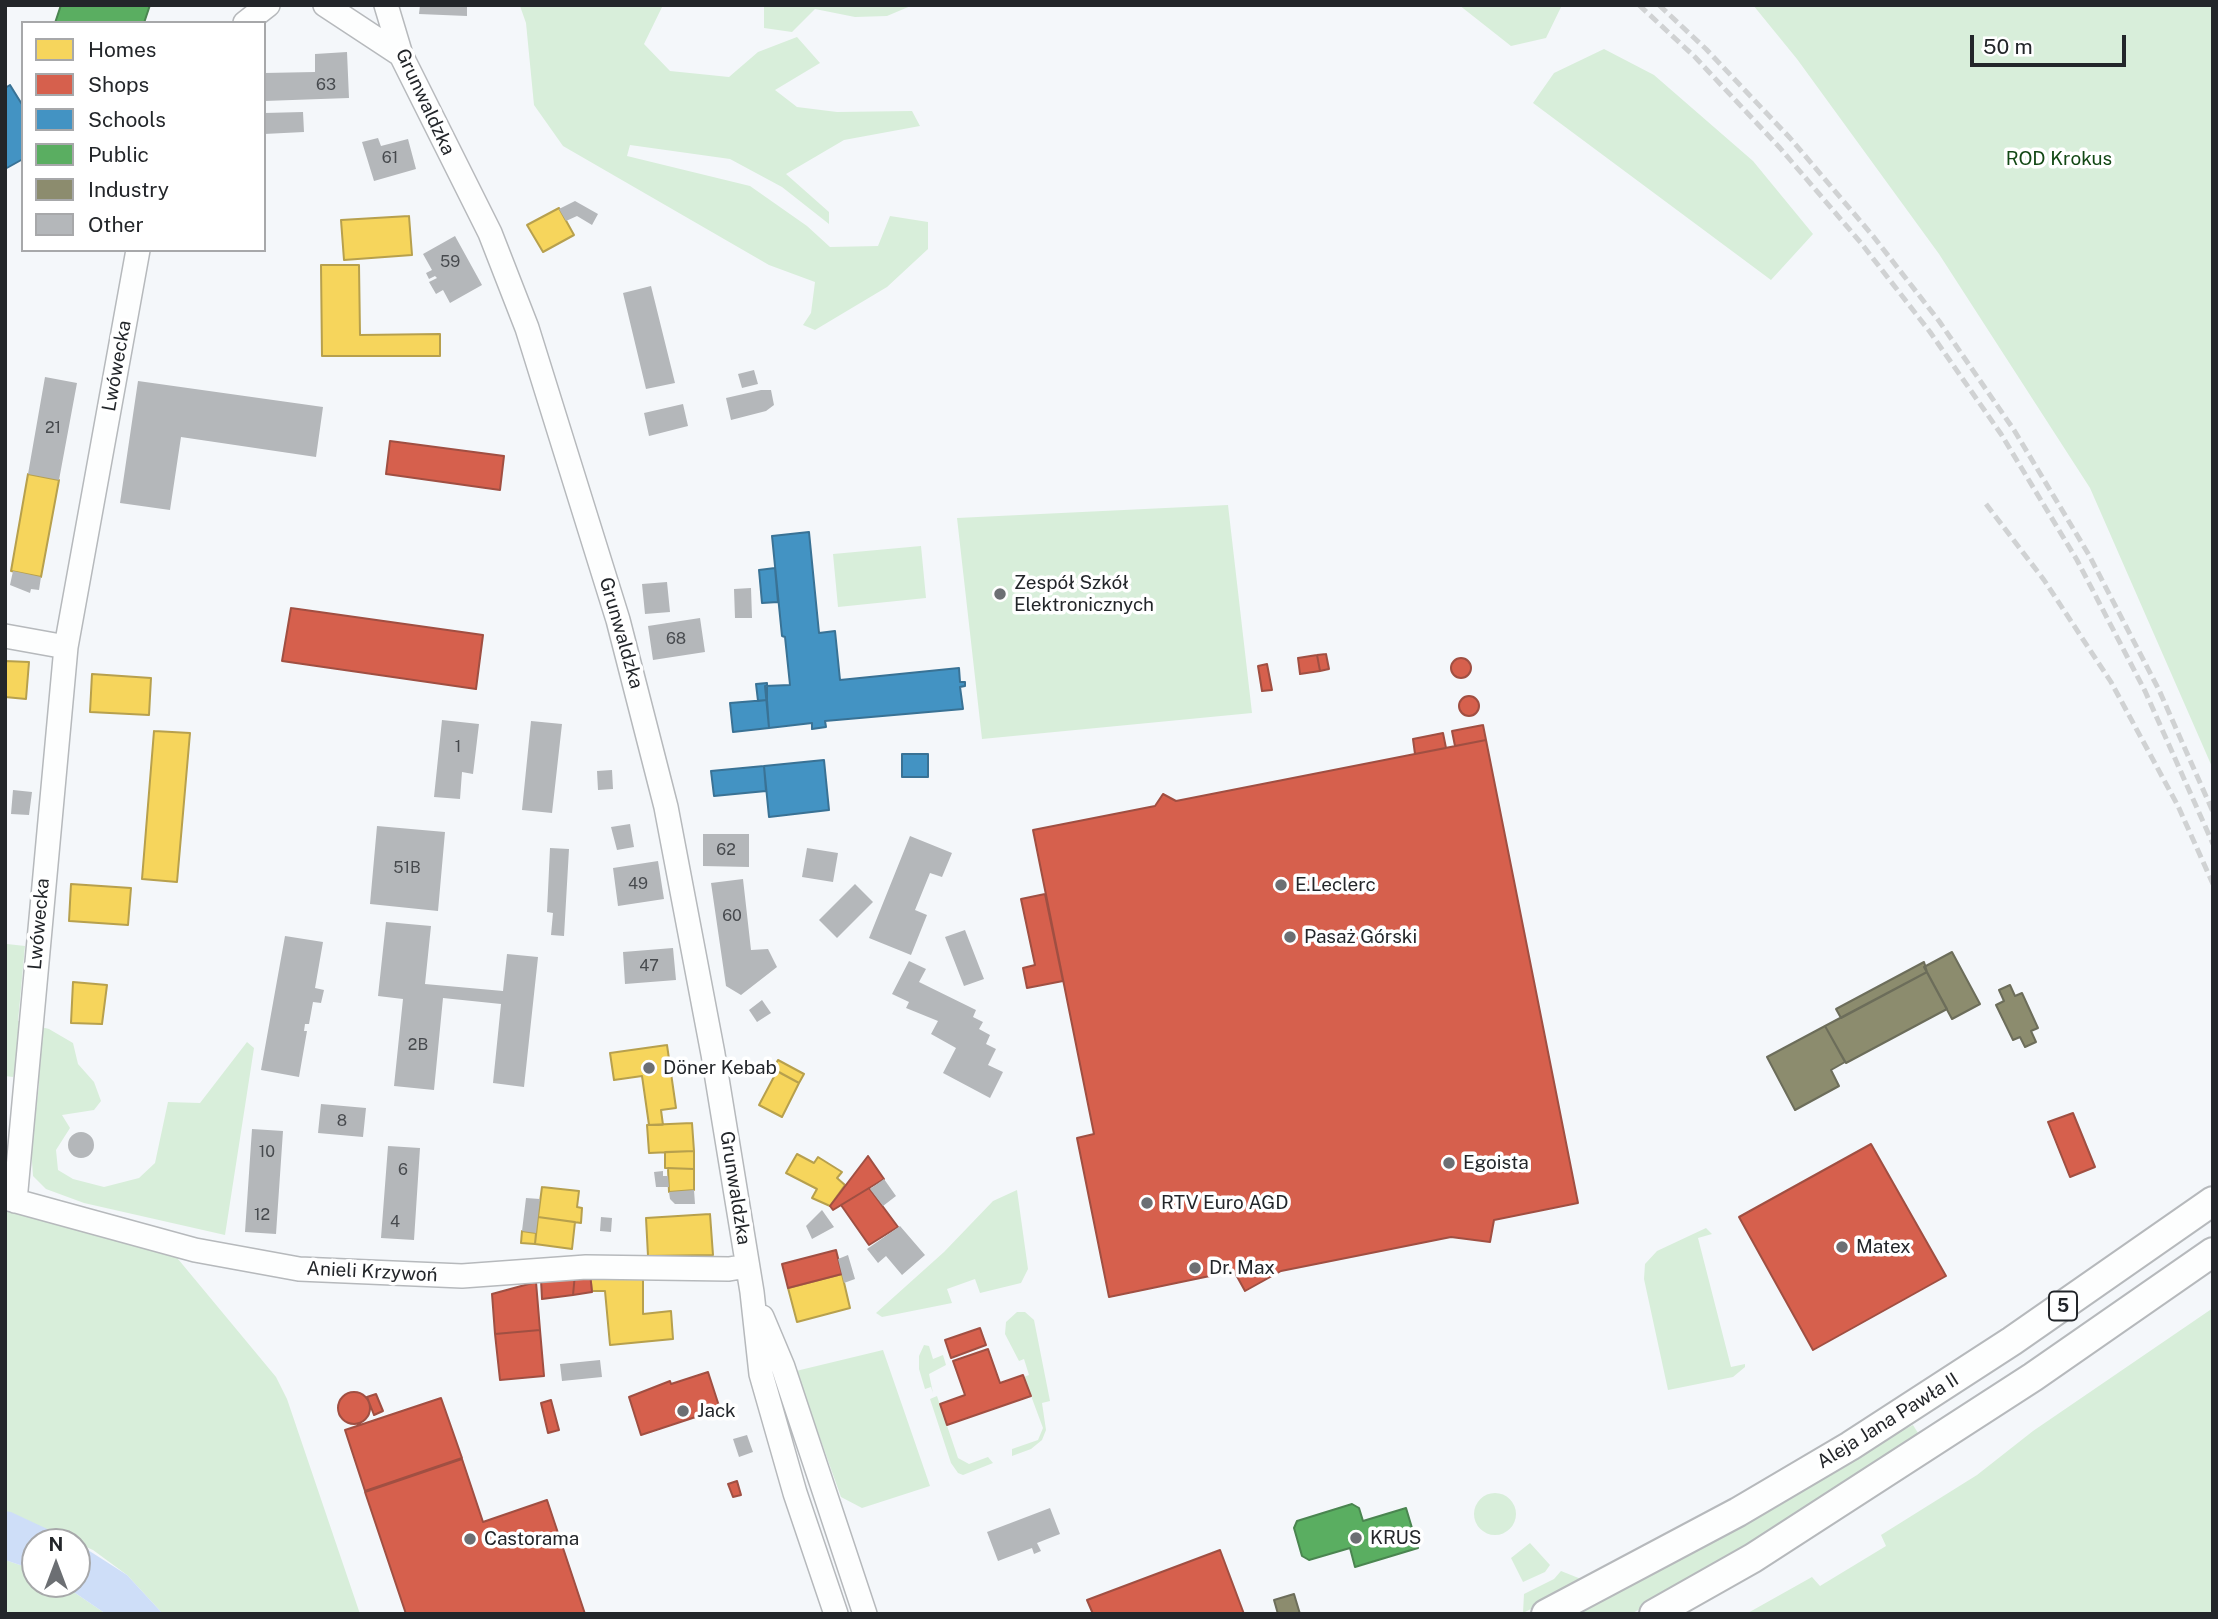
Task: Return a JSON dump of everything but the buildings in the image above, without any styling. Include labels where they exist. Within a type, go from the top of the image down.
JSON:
[{"type":"main road","name":"Aleja Jana Pawła II","points":[[1546,1614],[1738,1512],[1912,1408],[2213,1201]]},
{"type":"main road","name":"5","points":[[1654,1614],[1753,1558],[2033,1377],[2213,1252]]},
{"type":"street","points":[[248,21],[268,5]]},
{"type":"street","points":[[325,5],[401,55]]},
{"type":"street","name":"Grunwaldzka","points":[[386,5],[401,55],[490,233],[527,328],[621,630],[667,807],[752,1292],[761,1374],[836,1614]]},
{"type":"street","name":"Lwówecka","points":[[10,1200],[66,647],[138,252]]},
{"type":"street","points":[[5,636],[66,647]]},
{"type":"street","name":"Anieli Krzywoń","points":[[10,1200],[195,1250],[326,1271],[462,1276],[586,1267],[729,1269],[747,1266]]},
{"type":"street","name":"Grunwaldzka","points":[[752,1292],[783,1367],[865,1614]]},
{"type":"green space","points":[[663,5],[644,44],[670,71],[729,77],[758,52],[797,37],[820,63],[775,90],[797,107],[837,112],[912,111],[920,126],[844,140],[786,174],[829,212],[829,224],[782,187],[730,159],[630,145],[627,156],[750,186],[807,226],[830,247],[878,246],[890,216],[928,222],[928,249],[887,287],[815,330],[803,325],[811,313],[815,282],[769,265],[563,146],[534,105],[526,23],[520,6]]},
{"type":"green space","points":[[764,5],[913,5],[887,16],[855,17],[815,9],[792,32],[764,28]]},
{"type":"green space","points":[[1459,5],[1562,5],[1546,38],[1511,46]]},
{"type":"green space","name":"ROD Krokus","points":[[1753,5],[2213,5],[2213,769],[2090,488],[1939,254],[1797,59]]},
{"type":"green space","points":[[1604,49],[1654,75],[1753,161],[1813,234],[1771,280],[1533,103],[1554,73]]},
{"type":"green space","points":[[1228,505],[1252,713],[982,739],[957,518]]},
{"type":"green space","points":[[921,546],[926,598],[838,607],[833,554]]},
{"type":"green space","points":[[7,944],[25,946],[18,1021],[49,1029],[73,1043],[78,1064],[94,1082],[101,1101],[94,1110],[62,1115],[70,1128],[56,1150],[58,1170],[73,1179],[104,1187],[139,1178],[155,1163],[168,1102],[200,1103],[247,1042],[254,1048],[225,1235],[84,1203],[46,1189],[33,1176],[31,1148],[39,1085],[38,1059],[19,1058],[13,1077],[5,1076]]},
{"type":"green space","points":[[1017,1190],[1028,1269],[1021,1283],[980,1293],[975,1279],[947,1289],[952,1303],[882,1317],[876,1313],[944,1252],[993,1201]]},
{"type":"green space","points":[[5,1198],[171,1242],[178,1259],[276,1377],[287,1399],[360,1614],[163,1614],[127,1575],[91,1549],[91,1528],[43,1528],[5,1511]]},
{"type":"green space","points":[[1706,1228],[1712,1234],[1698,1238],[1731,1367],[1745,1364],[1745,1367],[1733,1377],[1668,1390],[1644,1279],[1645,1264],[1657,1251]]},
{"type":"green space","points":[[2213,1308],[2213,1614],[1746,1614],[1812,1577],[1820,1586],[1886,1546],[1881,1535],[1977,1475],[2033,1431]]},
{"type":"green space","points":[[1017,1312],[1025,1312],[1034,1320],[1050,1401],[1042,1403],[1046,1430],[1042,1440],[1031,1449],[1012,1456],[1012,1449],[1038,1440],[1043,1428],[1024,1377],[1029,1375],[1024,1359],[1019,1361],[1005,1334],[1006,1322]]},
{"type":"green space","points":[[924,1345],[929,1346],[933,1359],[943,1355],[946,1365],[929,1374],[933,1393],[931,1387],[925,1389],[919,1369],[919,1356]]},
{"type":"green space","points":[[883,1350],[930,1486],[862,1508],[841,1497],[796,1371]]},
{"type":"green space","points":[[937,1396],[958,1458],[969,1464],[988,1457],[993,1463],[963,1475],[958,1473],[951,1463],[930,1399]]},
{"type":"green space","points":[[1913,1425],[1918,1433],[1908,1440],[1910,1443],[1705,1573],[1631,1614],[1573,1614],[1903,1427],[1905,1429]]},
{"type":"green space","points":[[1495,1493],[1510,1499],[1516,1514],[1510,1529],[1495,1535],[1480,1529],[1474,1514],[1480,1499]]},
{"type":"green space","points":[[1530,1543],[1550,1565],[1545,1572],[1523,1582],[1511,1558]]},
{"type":"green space","points":[[5,1560],[21,1565],[21,1598],[83,1598],[106,1614],[5,1614]]},
{"type":"green space","points":[[1561,1571],[1586,1581],[1523,1613],[1524,1594],[1554,1579]]},
{"type":"water","points":[[5,1511],[45,1528],[21,1528],[21,1565],[5,1560]]},
{"type":"water","points":[[91,1552],[127,1575],[163,1614],[106,1614],[83,1598],[91,1598]]},
{"type":"railway","points":[[1639,5],[1695,57],[1780,148],[1861,243],[1930,332],[2001,434],[2077,560],[2145,691],[2213,844]]},
{"type":"railway","points":[[1659,5],[1706,49],[1790,138],[1873,236],[1939,321],[2014,430],[2089,555],[2159,690],[2213,812]]},
{"type":"railway","points":[[1986,504],[2044,580],[2111,682],[2178,806],[2213,884]]},
{"type":"place","name":"Zespół Szkół Elektronicznych","points":[[1000,594]]},
{"type":"place","name":"E.Leclerc","points":[[1281,885]]},
{"type":"place","name":"Pasaż Górski","points":[[1290,937]]},
{"type":"place","name":"Döner Kebab","points":[[649,1068]]},
{"type":"place","name":"Egoista","points":[[1449,1163]]},
{"type":"place","name":"RTV Euro AGD","points":[[1147,1203]]},
{"type":"place","name":"Matex","points":[[1842,1247]]},
{"type":"place","name":"Dr. Max","points":[[1195,1268]]},
{"type":"place","name":"Jack","points":[[683,1411]]},
{"type":"place","name":"KRUS","points":[[1356,1538]]},
{"type":"place","name":"Castorama","points":[[470,1539]]}]
